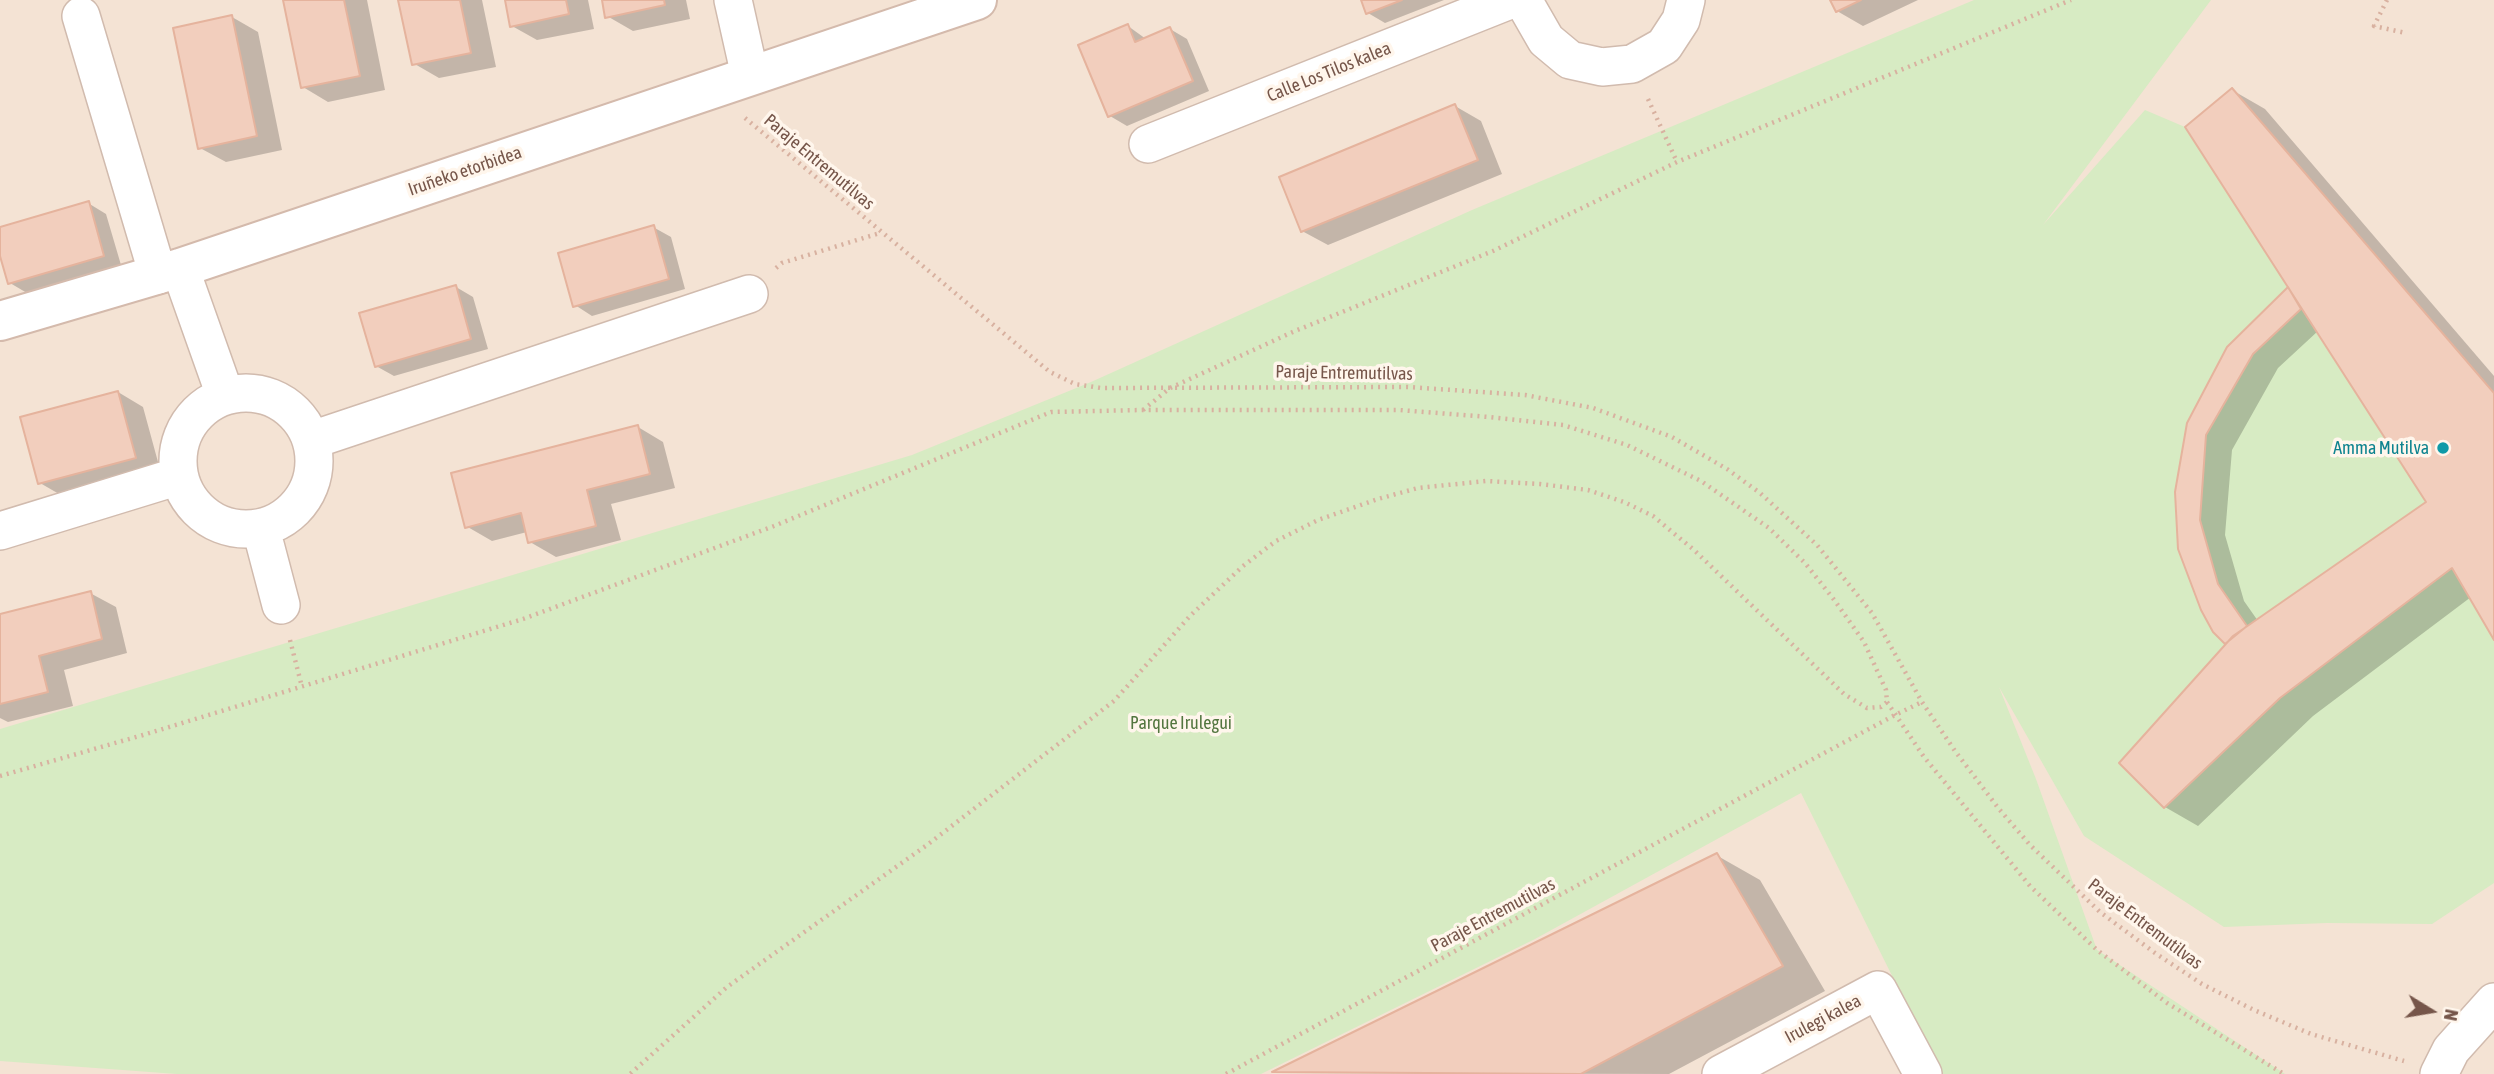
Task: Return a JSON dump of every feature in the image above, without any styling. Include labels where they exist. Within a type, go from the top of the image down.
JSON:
[{"type":"street","points":[[733,0],[750,76]]},
{"type":"street","name":"Iruñeko etorbidea","points":[[0,321],[169,272],[977,0]]},
{"type":"street","name":"Calle Los Tilos kalea","points":[[1148,144],[1510,0]]},
{"type":"street","points":[[1523,0],[1546,40],[1570,60],[1602,67],[1632,64],[1664,46],[1681,20],[1685,0]]},
{"type":"street","points":[[81,16],[169,272],[225,395]]},
{"type":"street","points":[[312,440],[749,294]]},
{"type":"street","points":[[259,393],[285,404],[303,422],[312,440],[314,474],[304,498],[285,519],[261,529],[232,529],[214,522],[188,500],[179,476],[180,439],[196,412],[225,395],[259,393]]},
{"type":"street","points":[[0,531],[179,476]]},
{"type":"street","points":[[261,529],[281,605]]},
{"type":"street","name":"Irulegi kalea","points":[[1721,1074],[1878,990],[1923,1074]]},
{"type":"street","points":[[2439,1074],[2451,1049],[2494,1002]]},
{"type":"path","points":[[1142,410],[1171,388],[1295,331],[1493,251],[1677,162],[2071,0]]},
{"type":"path","points":[[2387,0],[2374,26],[2406,33]]},
{"type":"path","points":[[1632,64],[1677,162]]},
{"type":"path","name":"Paraje Entremutilvas","points":[[743,117],[1050,372],[1075,384],[1101,388],[1373,386],[1525,395],[1593,408],[1672,437],[1727,468],[1760,493],[1817,545],[1872,613],[1922,702],[1999,809],[2048,863],[2100,912],[2155,953],[2253,1010],[2311,1034],[2383,1056]]},
{"type":"path","points":[[749,294],[782,263],[881,232]]},
{"type":"path","points":[[0,776],[523,619],[774,526],[1052,412],[1399,410],[1563,425],[1628,445],[1701,481],[1769,528],[1805,563],[1864,642],[1886,690],[1887,702],[1924,757],[2030,886],[2097,950],[2167,1003],[2284,1074]]},
{"type":"path","points":[[630,1074],[727,987],[927,845],[1114,701],[1191,615],[1243,566],[1276,541],[1318,520],[1378,499],[1418,488],[1486,481],[1588,490],[1624,502],[1653,516],[1694,550],[1844,694],[1867,708],[1881,707],[1887,702]]},
{"type":"path","points":[[281,605],[302,687]]},
{"type":"path","name":"Paraje Entremutilvas","points":[[1226,1074],[1922,702]]},
{"type":"shaded area","points":[[0,0],[2494,0],[2494,1074],[0,1074]]},
{"type":"green space","name":"Parque Irulegui","points":[[1974,0],[2211,0],[2043,225],[2145,110],[2185,127],[2288,287],[2227,347],[2187,423],[2175,492],[2178,549],[2201,610],[2213,632],[2225,644],[2119,764],[2164,808],[2280,698],[2452,568],[2494,640],[2494,883],[2432,924],[2327,923],[2224,927],[2084,836],[1999,687],[2036,779],[2097,950],[2285,1074],[1941,1074],[1801,793],[1535,939],[1261,1074],[177,1074],[0,1061],[0,729],[912,455],[1091,382],[1472,210]]},
{"type":"green space","points":[[2301,309],[2426,502],[2247,626],[2218,584],[2200,520],[2206,435],[2253,354]]},
{"type":"building","points":[[283,0],[344,0],[360,76],[301,88]]},
{"type":"building","points":[[398,0],[460,0],[471,53],[412,65]]},
{"type":"building","points":[[505,0],[566,0],[569,14],[510,27]]},
{"type":"building","points":[[602,0],[664,0],[665,5],[605,18]]},
{"type":"building","points":[[1361,0],[1402,0],[1366,14]]},
{"type":"building","points":[[1830,0],[1861,0],[1836,12]]},
{"type":"building","points":[[232,15],[257,136],[198,149],[173,28]]},
{"type":"building","points":[[1128,24],[1135,42],[1170,27],[1193,81],[1108,117],[1078,45]]},
{"type":"building","name":"Amma Mutilva","points":[[2232,88],[2494,393],[2494,640],[2452,568],[2280,698],[2164,808],[2119,763],[2233,636],[2426,502],[2185,127]]},
{"type":"building","points":[[1455,104],[1478,160],[1301,232],[1279,177]]},
{"type":"building","points":[[89,201],[104,256],[8,284],[0,256],[0,227]]},
{"type":"building","points":[[654,225],[669,279],[573,307],[558,253]]},
{"type":"building","points":[[456,285],[471,339],[375,367],[359,313]]},
{"type":"building","points":[[2288,287],[2301,309],[2253,354],[2206,435],[2200,520],[2218,584],[2247,626],[2225,644],[2213,632],[2201,610],[2178,549],[2175,492],[2187,423],[2227,347]]},
{"type":"building","points":[[118,391],[136,458],[38,484],[20,417]]},
{"type":"building","points":[[638,425],[650,474],[587,490],[596,526],[528,543],[521,513],[465,528],[451,473]]},
{"type":"building","points":[[91,591],[102,639],[39,656],[48,692],[0,704],[0,614]]},
{"type":"building","points":[[1717,853],[1783,966],[1581,1074],[1272,1072]]},
{"type":"place","name":"Amma Mutilva","points":[[2443,448]]}]
